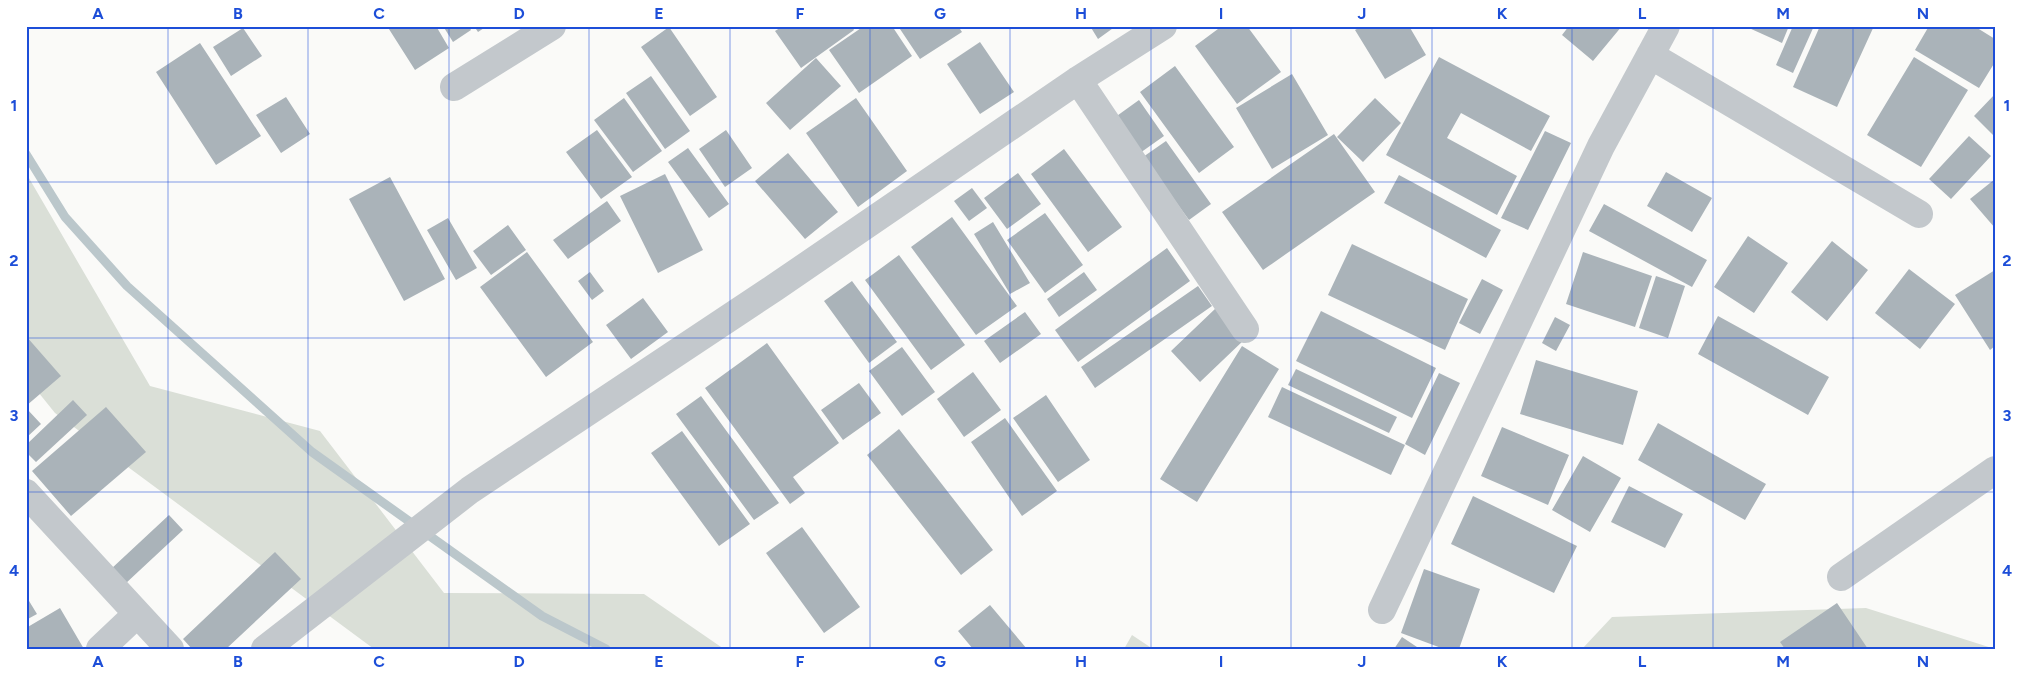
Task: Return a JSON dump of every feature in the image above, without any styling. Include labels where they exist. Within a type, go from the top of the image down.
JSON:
[{"type":"street","points":[[454,87],[552,26]]},
{"type":"street","points":[[272,647],[470,490],[774,288],[1078,80],[1163,26]]},
{"type":"street","points":[[1382,610],[1601,146],[1666,26]]},
{"type":"street","points":[[1650,55],[1920,214]]},
{"type":"street","points":[[1078,80],[1245,329]]},
{"type":"street","points":[[1841,577],[1995,470]]},
{"type":"street","points":[[26,493],[170,649]]},
{"type":"street","points":[[100,649],[137,614]]},
{"type":"shaded area","points":[[26,173],[150,386],[320,431],[444,593],[644,594],[724,649],[374,649],[55,413],[26,377]]},
{"type":"shaded area","points":[[1866,608],[1995,649],[1582,649],[1612,617]]},
{"type":"shaded area","points":[[1132,635],[1153,649],[1124,649]]},
{"type":"building","points":[[387,26],[436,26],[449,48],[415,70]]},
{"type":"building","points":[[443,26],[469,26],[471,30],[453,42]]},
{"type":"building","points":[[474,26],[487,26],[478,32]]},
{"type":"building","points":[[783,26],[852,26],[854,30],[801,68],[775,31]]},
{"type":"building","points":[[864,26],[892,26],[912,56],[859,93],[829,50]]},
{"type":"building","points":[[898,26],[958,26],[962,32],[920,59]]},
{"type":"building","points":[[1090,26],[1116,26],[1098,39]]},
{"type":"building","points":[[1222,26],[1247,26],[1281,72],[1237,104],[1195,46]]},
{"type":"building","points":[[1362,26],[1409,26],[1426,55],[1385,79],[1355,30]]},
{"type":"building","points":[[1569,26],[1622,26],[1593,61],[1562,35]]},
{"type":"building","points":[[1750,26],[1789,26],[1782,43],[1749,28]]},
{"type":"building","points":[[1793,26],[1814,26],[1793,73],[1776,65]]},
{"type":"building","points":[[1820,26],[1874,26],[1837,107],[1793,87]]},
{"type":"building","points":[[1929,26],[1974,26],[1995,39],[1995,62],[1979,88],[1915,50]]},
{"type":"building","points":[[669,27],[717,97],[690,116],[641,47]]},
{"type":"building","points":[[243,28],[262,56],[231,76],[213,47]]},
{"type":"building","points":[[980,42],[1014,92],[980,114],[947,64]]},
{"type":"building","points":[[200,43],[261,136],[216,165],[156,72]]},
{"type":"building","points":[[1439,57],[1550,116],[1531,151],[1461,113],[1447,138],[1517,176],[1497,215],[1386,155]]},
{"type":"building","points":[[1914,57],[1968,90],[1921,167],[1867,135]]},
{"type":"building","points":[[816,58],[841,86],[790,130],[766,103]]},
{"type":"building","points":[[1175,66],[1234,147],[1199,173],[1140,92]]},
{"type":"building","points":[[1292,74],[1328,135],[1272,169],[1236,108]]},
{"type":"building","points":[[651,76],[690,131],[665,149],[626,93]]},
{"type":"building","points":[[1995,94],[1995,137],[1974,116]]},
{"type":"building","points":[[286,97],[310,134],[281,153],[256,115]]},
{"type":"building","points":[[624,98],[662,151],[633,172],[594,120]]},
{"type":"building","points":[[856,98],[907,171],[858,207],[806,133]]},
{"type":"building","points":[[1375,98],[1401,123],[1363,162],[1337,137]]},
{"type":"building","points":[[1139,100],[1164,136],[1140,153],[1114,118]]},
{"type":"building","points":[[597,130],[632,177],[601,199],[566,152]]},
{"type":"building","points":[[726,130],[752,168],[725,187],[699,149]]},
{"type":"building","points":[[1545,131],[1571,143],[1528,230],[1501,218]]},
{"type":"building","points":[[1334,134],[1375,192],[1263,270],[1222,212]]},
{"type":"building","points":[[1969,136],[1991,156],[1951,199],[1929,179]]},
{"type":"building","points":[[1166,141],[1211,204],[1189,220],[1143,157]]},
{"type":"building","points":[[688,148],[729,204],[709,218],[668,162]]},
{"type":"building","points":[[1064,149],[1122,227],[1088,252],[1031,174]]},
{"type":"building","points":[[788,153],[838,212],[805,239],[755,181]]},
{"type":"building","points":[[1666,172],[1712,198],[1692,232],[1647,206]]},
{"type":"building","points":[[1018,173],[1041,204],[1007,229],[984,198]]},
{"type":"building","points":[[665,174],[703,250],[658,273],[620,196]]},
{"type":"building","points":[[1399,175],[1501,230],[1486,258],[1384,203]]},
{"type":"building","points":[[390,177],[445,279],[404,301],[349,199]]},
{"type":"building","points":[[1995,179],[1995,228],[1970,199]]},
{"type":"building","points":[[972,188],[987,208],[969,221],[954,201]]},
{"type":"building","points":[[607,201],[621,221],[568,259],[553,240]]},
{"type":"building","points":[[1604,204],[1707,260],[1692,287],[1589,231]]},
{"type":"building","points":[[1045,213],[1083,265],[1045,293],[1007,240]]},
{"type":"building","points":[[952,217],[1017,306],[976,335],[911,247]]},
{"type":"building","points":[[448,218],[477,268],[456,280],[427,230]]},
{"type":"building","points":[[993,222],[1030,283],[1010,294],[974,234]]},
{"type":"building","points":[[508,225],[526,250],[491,275],[473,251]]},
{"type":"building","points":[[1748,236],[1788,263],[1754,313],[1714,287]]},
{"type":"building","points":[[1832,241],[1868,270],[1827,321],[1791,292]]},
{"type":"building","points":[[1352,244],[1468,299],[1445,350],[1328,295]]},
{"type":"building","points":[[1167,248],[1190,281],[1078,362],[1055,330]]},
{"type":"building","points":[[527,252],[593,342],[546,377],[480,287]]},
{"type":"building","points":[[1583,252],[1652,276],[1635,327],[1566,304]]},
{"type":"building","points":[[899,255],[965,345],[931,370],[865,280]]},
{"type":"building","points":[[1909,269],[1955,304],[1920,349],[1875,313]]},
{"type":"building","points":[[1995,270],[1995,346],[1990,350],[1955,295]]},
{"type":"building","points":[[590,272],[604,291],[592,300],[578,281]]},
{"type":"building","points":[[1084,272],[1097,290],[1059,317],[1047,299]]},
{"type":"building","points":[[1656,276],[1685,286],[1668,338],[1639,328]]},
{"type":"building","points":[[1482,279],[1503,290],[1480,334],[1459,323]]},
{"type":"building","points":[[852,281],[897,342],[869,363],[824,301]]},
{"type":"building","points":[[1198,286],[1212,306],[1095,388],[1081,367]]},
{"type":"building","points":[[643,298],[668,332],[631,359],[606,325]]},
{"type":"building","points":[[1216,308],[1245,339],[1200,382],[1171,351]]},
{"type":"building","points":[[1321,311],[1436,368],[1412,418],[1296,361]]},
{"type":"building","points":[[1025,312],[1041,334],[1000,363],[984,341]]},
{"type":"building","points":[[1718,316],[1829,377],[1808,415],[1698,354]]},
{"type":"building","points":[[1555,317],[1570,325],[1556,351],[1542,343]]},
{"type":"building","points":[[26,336],[61,376],[26,406]]},
{"type":"building","points":[[767,343],[839,443],[793,477],[805,493],[790,504],[705,388]]},
{"type":"building","points":[[1242,346],[1279,369],[1197,502],[1160,479]]},
{"type":"building","points":[[902,347],[935,392],[902,416],[869,371]]},
{"type":"building","points":[[1536,360],[1638,391],[1623,445],[1520,414]]},
{"type":"building","points":[[1296,369],[1397,417],[1389,433],[1288,385]]},
{"type":"building","points":[[973,372],[1001,410],[964,437],[937,399]]},
{"type":"building","points":[[1439,373],[1460,383],[1425,455],[1405,444]]},
{"type":"building","points":[[859,383],[881,413],[843,440],[821,410]]},
{"type":"building","points":[[1282,387],[1405,445],[1391,475],[1268,417]]},
{"type":"building","points":[[1046,395],[1090,460],[1058,482],[1013,418]]},
{"type":"building","points":[[701,396],[779,503],[754,520],[676,414]]},
{"type":"building","points":[[73,400],[87,415],[36,462],[26,452],[26,445]]},
{"type":"building","points":[[106,407],[146,452],[71,516],[32,471]]},
{"type":"building","points":[[26,410],[41,424],[26,438]]},
{"type":"building","points":[[1005,418],[1057,491],[1022,516],[971,442]]},
{"type":"building","points":[[1658,423],[1766,484],[1745,520],[1638,460]]},
{"type":"building","points":[[1502,427],[1569,455],[1548,505],[1481,476]]},
{"type":"building","points":[[899,429],[993,550],[961,575],[867,455]]},
{"type":"building","points":[[682,431],[750,524],[719,546],[651,453]]},
{"type":"building","points":[[1583,456],[1621,478],[1590,532],[1552,510]]},
{"type":"building","points":[[1629,486],[1683,514],[1665,548],[1611,522]]},
{"type":"building","points":[[1473,496],[1577,546],[1554,593],[1451,544]]},
{"type":"building","points":[[169,515],[183,530],[125,584],[111,569]]},
{"type":"building","points":[[802,527],[860,607],[824,633],[766,553]]},
{"type":"building","points":[[275,552],[301,579],[226,649],[192,649],[183,639]]},
{"type":"building","points":[[1424,569],[1480,589],[1459,649],[1444,649],[1401,633]]},
{"type":"building","points":[[26,596],[37,614],[26,620]]},
{"type":"building","points":[[1837,603],[1868,649],[1785,649],[1780,642]]},
{"type":"building","points":[[990,605],[1027,649],[973,649],[958,631]]},
{"type":"building","points":[[60,608],[84,649],[26,649],[26,628]]},
{"type":"building","points":[[1402,637],[1420,649],[1394,649]]},
{"type":"waterway","points":[[26,154],[65,217],[127,286],[312,452],[542,616],[606,649]]}]
